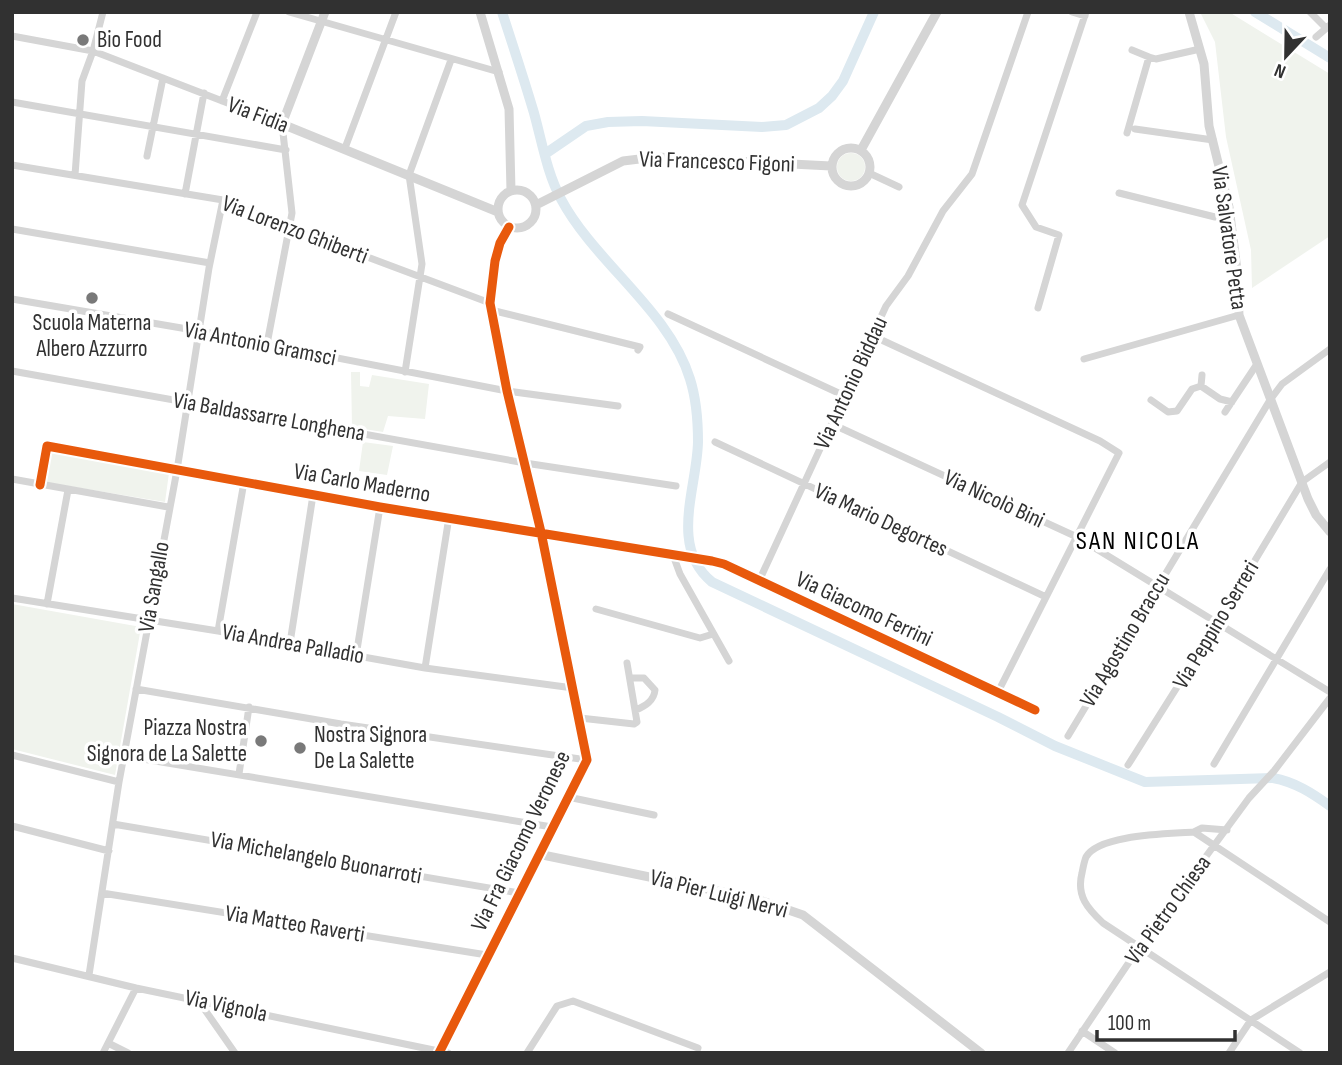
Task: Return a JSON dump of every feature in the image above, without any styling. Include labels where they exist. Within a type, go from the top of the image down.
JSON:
[{"type":"street","points":[[222,101],[257,12]]},
{"type":"street","points":[[289,12],[323,17],[451,60],[499,72]]},
{"type":"street","points":[[345,148],[396,12]]},
{"type":"street","points":[[480,12],[509,109],[511,191]]},
{"type":"street","points":[[861,150],[937,12]]},
{"type":"street","name":"Via Antonio Biddau","points":[[759,581],[886,306],[908,276],[943,211],[972,174],[1028,12]]},
{"type":"street","points":[[1038,308],[1059,235],[1036,227],[1022,205],[1086,14],[1072,12]]},
{"type":"street","name":"Via Salvatore Petta","points":[[1189,12],[1204,64],[1209,126],[1230,215],[1236,258],[1239,315],[1302,482],[1316,515],[1330,532]]},
{"type":"street","points":[[1310,12],[1328,26],[1316,37]]},
{"type":"street","points":[[75,175],[82,81],[103,14]]},
{"type":"street","points":[[267,344],[292,213],[282,124],[323,17]]},
{"type":"street","name":"Via Fidia","points":[[12,36],[93,51],[345,148],[498,212]]},
{"type":"street","points":[[1132,50],[1156,59],[1200,49]]},
{"type":"street","points":[[1127,133],[1149,57]]},
{"type":"street","points":[[405,372],[422,264],[410,176],[451,60]]},
{"type":"street","points":[[147,156],[163,78]]},
{"type":"street","points":[[185,194],[204,93]]},
{"type":"street","points":[[12,102],[286,150]]},
{"type":"street","points":[[1135,129],[1213,140]]},
{"type":"street","points":[[841,150],[861,150],[869,160],[869,173],[862,183],[844,185],[835,178],[831,166],[836,154],[841,150]]},
{"type":"street","name":"Via Francesco Figoni","points":[[536,205],[623,160],[656,157],[831,166]]},
{"type":"street","name":"Via Lorenzo Ghiberti","points":[[12,164],[223,200],[491,307],[640,346],[638,350]]},
{"type":"street","points":[[869,173],[899,187]]},
{"type":"street","points":[[511,191],[524,191],[534,199],[536,205],[537,211],[532,222],[521,228],[509,227],[498,212],[501,199],[511,191]]},
{"type":"street","points":[[1119,193],[1215,217],[1230,215]]},
{"type":"street","name":"Via Sangallo","points":[[89,975],[136,689],[223,200]]},
{"type":"street","name":"Via Fra Giacomo Veronese","points":[[442,1052],[487,955],[587,760],[541,532],[506,391],[491,307],[495,261],[500,243],[509,227]]},
{"type":"street","points":[[12,229],[210,263]]},
{"type":"street","name":"Via Antonio Gramsci","points":[[12,299],[199,331],[506,391],[618,406]]},
{"type":"street","points":[[668,314],[845,396]]},
{"type":"street","points":[[1084,359],[1239,315]]},
{"type":"street","points":[[873,336],[1101,441],[1119,453],[998,692]]},
{"type":"street","name":"Via Agostino Braccu","points":[[1068,736],[1270,400],[1282,384],[1330,349]]},
{"type":"street","points":[[1225,412],[1257,364]]},
{"type":"street","name":"Via Baldassarre Longhena","points":[[12,371],[525,463],[676,486]]},
{"type":"street","points":[[1201,386],[1202,375]]},
{"type":"street","points":[[1201,386],[1220,399],[1232,402]]},
{"type":"street","points":[[1151,400],[1168,412],[1177,411],[1192,389],[1201,386]]},
{"type":"street","name":"Via Nicolò Bini","points":[[832,424],[1077,537],[1330,692]]},
{"type":"street","name":"Via Mario Degortes","points":[[715,442],[1046,597]]},
{"type":"street","name":"Via Carlo Maderno","points":[[40,485],[47,446],[380,507],[677,556]]},
{"type":"street","points":[[1302,482],[1330,462]]},
{"type":"street","points":[[12,479],[168,507]]},
{"type":"street","points":[[218,631],[244,482]]},
{"type":"street","name":"Via Peppino Serreri","points":[[1128,765],[1302,482]]},
{"type":"street","points":[[47,604],[68,490]]},
{"type":"street","points":[[290,643],[313,495]]},
{"type":"street","points":[[356,656],[380,507]]},
{"type":"street","points":[[425,667],[449,517]]},
{"type":"street","points":[[677,556],[680,574],[729,661]]},
{"type":"street","name":"Via Giacomo Ferrini","points":[[677,556],[724,564],[1035,710]]},
{"type":"street","points":[[1214,764],[1330,569]]},
{"type":"street","name":"Via Andrea Palladio","points":[[12,598],[356,656],[573,688]]},
{"type":"street","points":[[596,609],[700,638],[713,634]]},
{"type":"street","points":[[580,718],[634,724],[637,722],[627,663]]},
{"type":"street","points":[[630,678],[644,678],[655,690],[646,706],[636,710]]},
{"type":"street","points":[[136,689],[341,724],[587,760]]},
{"type":"street","name":"Via Pietro Chiesa","points":[[1068,1053],[1140,947],[1249,798],[1274,771],[1330,698]]},
{"type":"street","points":[[239,774],[249,707]]},
{"type":"street","points":[[12,755],[120,782]]},
{"type":"street","points":[[125,756],[552,827]]},
{"type":"street","points":[[568,797],[654,815]]},
{"type":"street","name":"Via Michelangelo Buonarroti","points":[[113,824],[519,892]]},
{"type":"street","points":[[12,826],[109,851]]},
{"type":"street","points":[[1227,830],[1202,828],[1194,832],[1123,839],[1096,847],[1086,857],[1079,883],[1085,907],[1104,923],[1300,1053]]},
{"type":"street","points":[[1194,832],[1330,922]]},
{"type":"street","name":"Via Pier Luigi Nervi","points":[[538,854],[756,899],[803,915],[981,1053]]},
{"type":"street","name":"Via Matteo Raverti","points":[[102,893],[487,955]]},
{"type":"street","name":"Via Vignola","points":[[12,958],[136,988],[442,1052]]},
{"type":"street","points":[[1228,1053],[1251,1020],[1330,972]]},
{"type":"street","points":[[103,1053],[136,988]]},
{"type":"street","points":[[527,1053],[557,1006],[573,1001],[698,1048],[696,1053]]},
{"type":"street","points":[[206,1002],[205,1010],[235,1053]]},
{"type":"street","points":[[1082,1031],[1115,1053]]},
{"type":"street","points":[[108,1043],[128,1053]]},
{"type":"shaded area","points":[[1200,12],[1229,12],[1330,74],[1330,236],[1252,288],[1251,250],[1226,137],[1215,42]]},
{"type":"shaded area","points":[[851,153],[861,157],[865,167],[861,177],[851,181],[841,177],[837,167],[841,157]]},
{"type":"shaded area","points":[[351,372],[360,372],[360,386],[369,387],[372,375],[429,384],[425,419],[388,416],[383,432],[352,427]]},
{"type":"shaded area","points":[[363,442],[393,446],[387,475],[359,471]]},
{"type":"shaded area","points":[[49,450],[169,473],[165,502],[44,482]]},
{"type":"shaded area","points":[[12,604],[141,627],[115,775],[12,749]]},
{"type":"waterway","points":[[502,12],[534,113],[548,168],[561,199],[575,222],[666,331],[680,354],[690,379],[698,442],[688,534],[699,568],[712,582],[1055,746],[1145,782],[1273,778],[1289,782],[1330,806]]},
{"type":"waterway","points":[[545,154],[586,126],[608,122],[642,121],[762,127],[786,125],[819,108],[832,96],[843,81],[874,12]]},
{"type":"waterway","points":[[1255,12],[1330,58]]},
{"type":"cycle path","points":[[439,1053],[587,760],[541,532],[507,391],[490,303],[495,261],[500,243],[509,227]]},
{"type":"cycle path","points":[[40,485],[47,446],[380,507],[712,561],[724,564],[1035,710]]},
{"type":"place","name":"Bio Food","points":[[83,40]]},
{"type":"place","name":"Scuola Materna Albero Azzurro","points":[[92,298]]},
{"type":"place","name":"Piazza Nostra Signora de La Salette","points":[[261,741]]},
{"type":"place","name":"Nostra Signora De La Salette","points":[[300,748]]},
{"type":"district","name":"SAN NICOLA","points":[[1138,541]]}]
